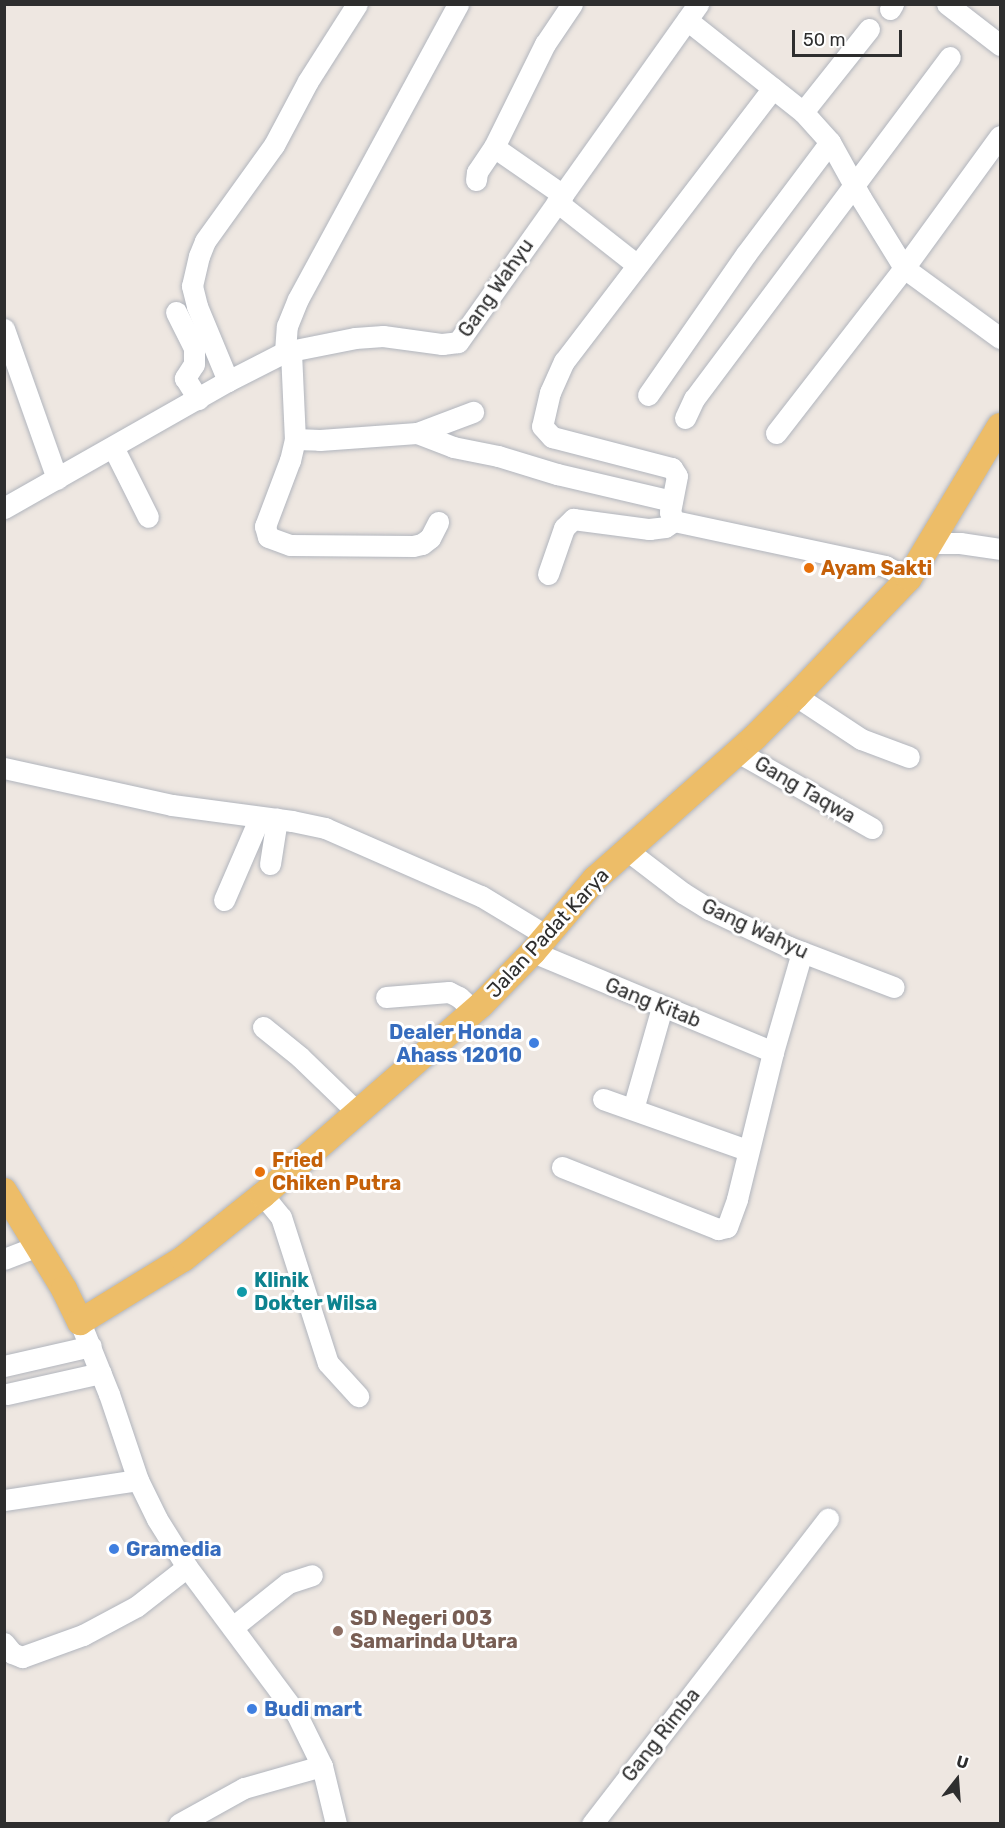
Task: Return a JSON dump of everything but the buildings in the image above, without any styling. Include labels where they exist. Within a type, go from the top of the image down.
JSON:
[{"type":"main road","name":"Jalan Padat Karya","points":[[80,1322],[158,1276],[263,1195],[474,1011],[540,944],[574,900],[738,752],[796,696],[909,578],[1000,426]]},
{"type":"main road","points":[[4,1191],[36,1247],[64,1289],[80,1322]]},
{"type":"street","points":[[228,381],[197,306],[192,286],[199,256],[205,240],[274,145],[308,81],[357,4]]},
{"type":"street","points":[[438,522],[430,538],[422,544],[413,546],[290,545],[268,537],[265,526],[290,460],[295,438],[287,326],[298,299],[458,4]]},
{"type":"street","points":[[476,180],[477,172],[494,147],[545,44],[572,4]]},
{"type":"street","points":[[947,4],[1000,45]]},
{"type":"street","points":[[692,12],[773,88],[803,112],[830,142],[904,268],[1000,338]]},
{"type":"street","name":"Gang Wahyu","points":[[4,508],[228,381],[288,352],[355,338],[383,336],[442,344],[458,342],[692,12]]},
{"type":"street","points":[[803,112],[869,29]]},
{"type":"street","points":[[686,418],[694,399],[950,57]]},
{"type":"street","points":[[548,574],[564,528],[573,519],[649,529],[665,527],[673,511],[676,476],[672,468],[552,436],[542,426],[550,392],[564,361],[773,88]]},
{"type":"street","points":[[776,434],[904,268],[1000,136]]},
{"type":"street","points":[[648,395],[746,254],[830,142]]},
{"type":"street","points":[[494,147],[560,198],[637,265]]},
{"type":"street","points":[[176,312],[194,348],[194,364],[185,378],[198,399]]},
{"type":"street","points":[[4,329],[25,380],[57,479]]},
{"type":"street","points":[[295,438],[320,440],[417,433],[473,412]]},
{"type":"street","points":[[417,433],[453,447],[498,456],[673,511],[885,566],[909,578]]},
{"type":"street","points":[[113,447],[148,517]]},
{"type":"street","points":[[932,543],[960,543],[1000,549]]},
{"type":"street","points":[[796,696],[861,739],[909,757]]},
{"type":"street","name":"Gang Taqwa","points":[[738,752],[872,828]]},
{"type":"street","name":"Gang Kitab","points":[[4,768],[153,801],[325,828],[458,885],[507,911],[540,944],[662,1007],[772,1052]]},
{"type":"street","points":[[269,818],[270,864]]},
{"type":"street","points":[[224,900],[269,818]]},
{"type":"street","name":"Gang Wahyu","points":[[628,851],[695,901],[802,952],[894,987]]},
{"type":"street","points":[[562,1167],[634,1197],[723,1229],[727,1227],[733,1213],[772,1052],[802,952]]},
{"type":"street","points":[[386,997],[448,992],[459,997],[474,1011]]},
{"type":"street","points":[[633,1109],[662,1007]]},
{"type":"street","points":[[263,1027],[300,1057],[358,1113]]},
{"type":"street","points":[[603,1098],[747,1150]]},
{"type":"street","points":[[263,1195],[281,1217],[309,1310],[328,1363],[358,1396]]},
{"type":"street","points":[[4,1260],[36,1247]]},
{"type":"street","points":[[80,1322],[101,1373],[138,1480],[172,1545],[296,1713],[322,1766],[336,1824]]},
{"type":"street","points":[[4,1366],[91,1346]]},
{"type":"street","points":[[7,1394],[101,1373]]},
{"type":"street","points":[[4,1500],[138,1480]]},
{"type":"street","name":"Gang Rimba","points":[[592,1824],[828,1519]]},
{"type":"street","points":[[4,1643],[12,1653],[22,1656],[98,1629],[138,1606],[187,1567]]},
{"type":"street","points":[[233,1627],[288,1583],[312,1575]]},
{"type":"street","points":[[179,1824],[244,1788],[322,1766]]},
{"type":"place","name":"Ayam Sakti","points":[[809,568]]},
{"type":"place","name":"Dealer Honda Ahass 12010","points":[[534,1043]]},
{"type":"place","name":"Fried Chiken Putra","points":[[260,1172]]},
{"type":"place","name":"Klinik Dokter Wilsa","points":[[242,1292]]},
{"type":"place","name":"Gramedia","points":[[114,1549]]},
{"type":"place","name":"SD Negeri 003 Samarinda Utara","points":[[338,1631]]},
{"type":"place","name":"Budi mart","points":[[252,1709]]}]
